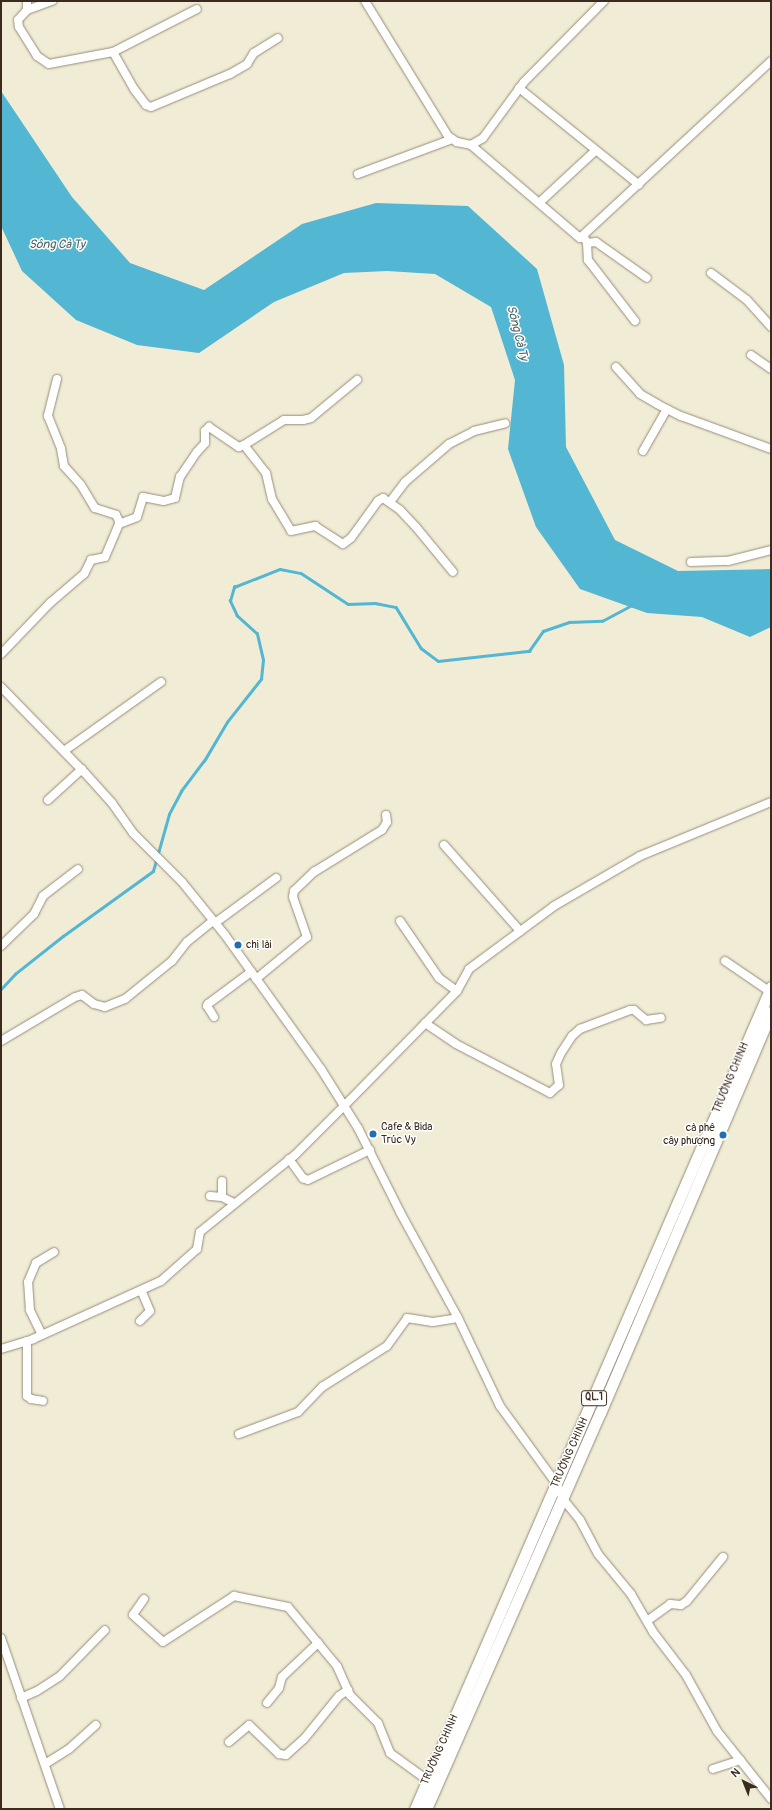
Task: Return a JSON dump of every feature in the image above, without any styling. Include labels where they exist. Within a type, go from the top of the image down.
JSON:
[{"type":"highway","name":"TRƯỜNG CHINH","points":[[415,1809],[770,989]]},
{"type":"highway","name":"TRƯỜNG CHINH","points":[[426,1809],[563,1499],[771,1012]]},
{"type":"street","points":[[52,1],[27,5],[20,17],[19,27],[37,56],[46,64],[113,52],[197,9]]},
{"type":"street","points":[[365,1],[440,126],[452,139],[471,145],[507,178],[540,202],[577,237],[600,244],[647,278]]},
{"type":"street","points":[[471,145],[483,138],[519,88],[604,1]]},
{"type":"street","points":[[113,52],[134,89],[146,105],[151,107],[230,74],[247,64],[254,53],[278,38]]},
{"type":"street","points":[[634,321],[588,260],[586,240],[639,185],[739,88],[771,61]]},
{"type":"street","points":[[519,88],[595,151],[639,185]]},
{"type":"street","points":[[358,174],[452,139]]},
{"type":"street","points":[[540,202],[595,151]]},
{"type":"street","points":[[711,273],[747,300],[771,327]]},
{"type":"street","points":[[751,355],[771,369]]},
{"type":"street","points":[[616,367],[640,394],[667,409],[771,449]]},
{"type":"street","points":[[57,379],[48,416],[64,466],[81,485],[95,508],[116,515],[120,523]]},
{"type":"street","points":[[1,654],[50,603],[84,574],[91,560],[105,557],[120,523],[137,517],[144,497],[164,501],[175,498],[180,477],[196,452],[205,444],[207,427],[213,428],[239,448],[284,420],[303,420],[311,418],[356,380]]},
{"type":"street","points":[[644,451],[667,409]]},
{"type":"street","points":[[390,502],[404,482],[448,444],[474,431],[506,423]]},
{"type":"street","points":[[244,445],[266,473],[272,499],[291,531],[315,526],[343,544],[350,538],[378,501],[383,498],[390,502],[416,527],[454,572]]},
{"type":"street","points":[[691,562],[728,561],[771,550]]},
{"type":"street","points":[[64,751],[161,682]]},
{"type":"street","points":[[1,687],[82,769],[112,803],[133,833],[177,876],[214,922],[251,972],[345,1105],[370,1150],[400,1212],[458,1318],[500,1406],[556,1483],[563,1499],[580,1520],[598,1554],[631,1594],[647,1621],[686,1675],[717,1731],[771,1799]]},
{"type":"street","points":[[48,800],[82,769]]},
{"type":"street","points":[[1,1349],[42,1335],[158,1284],[198,1248],[200,1232],[289,1159],[345,1105],[457,991],[469,969],[554,906],[640,856],[771,802]]},
{"type":"street","points":[[256,979],[307,937],[293,897],[294,891],[314,872],[382,830],[387,822],[386,815]]},
{"type":"street","points":[[444,845],[520,931]]},
{"type":"street","points":[[1,946],[34,914],[43,896],[78,869]]},
{"type":"street","points":[[1,1041],[62,1003],[80,995],[100,1006],[125,999],[172,961],[187,942],[276,878]]},
{"type":"street","points":[[400,921],[439,978],[457,991]]},
{"type":"street","points":[[725,961],[770,989]]},
{"type":"street","points":[[214,1017],[207,1006],[208,1004],[251,972]]},
{"type":"street","points":[[425,1023],[456,1044],[550,1093],[559,1085],[556,1064],[561,1053],[572,1036],[580,1029],[630,1010],[634,1010],[646,1020],[662,1018]]},
{"type":"street","points":[[289,1159],[303,1178],[308,1180],[370,1150]]},
{"type":"street","points":[[222,1181],[222,1197]]},
{"type":"street","points":[[210,1196],[222,1197],[234,1203]]},
{"type":"street","points":[[42,1335],[30,1310],[28,1282],[36,1263],[54,1252]]},
{"type":"street","points":[[140,1321],[150,1311],[142,1292]]},
{"type":"street","points":[[239,1434],[298,1412],[322,1388],[387,1346],[407,1318],[433,1322],[458,1318]]},
{"type":"street","points":[[27,1341],[26,1396],[30,1399],[43,1400]]},
{"type":"street","points":[[647,1621],[670,1604],[681,1604],[687,1601],[723,1557]]},
{"type":"street","points":[[144,1600],[134,1615],[163,1642],[236,1595],[286,1606],[337,1666],[348,1690],[378,1723],[390,1753],[427,1780]]},
{"type":"street","points":[[21,1698],[37,1691],[60,1676],[105,1630]]},
{"type":"street","points":[[1,1638],[60,1809]]},
{"type":"street","points":[[266,1703],[279,1688],[282,1677],[318,1643]]},
{"type":"street","points":[[229,1742],[249,1725],[279,1754],[286,1755],[304,1739],[339,1696],[348,1690]]},
{"type":"street","points":[[45,1764],[69,1749],[96,1725]]},
{"type":"street","points":[[713,1769],[741,1760]]},
{"type":"water","name":"Sông Cà Ty","points":[[1,91],[72,197],[130,263],[204,290],[302,224],[376,203],[468,206],[537,269],[564,365],[566,447],[615,540],[678,571],[771,569],[771,627],[750,637],[702,617],[647,613],[580,589],[536,527],[508,449],[515,380],[491,307],[435,274],[387,271],[344,273],[274,302],[199,353],[137,345],[76,320],[22,271],[1,226]]},
{"type":"waterway","points":[[1,989],[15,974],[63,936],[153,871],[169,814],[181,791],[204,761],[227,722],[261,679],[263,660],[257,634],[237,616],[230,601],[234,587],[280,569],[301,573],[348,604],[375,603],[396,607],[421,648],[438,661],[529,651],[543,631],[569,622],[602,621],[632,605]]},
{"type":"place","name":"chị lài","points":[[238,945]]},
{"type":"place","name":"Cafe & Bida Trúc Vy","points":[[373,1134]]},
{"type":"place","name":"cà phê cây phượng","points":[[723,1135]]}]
